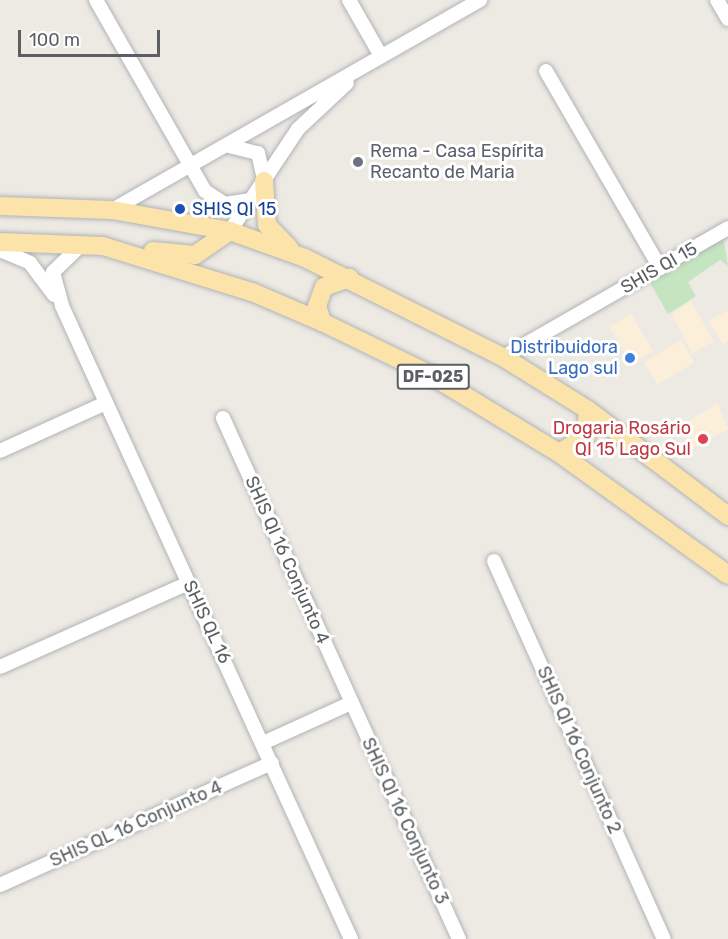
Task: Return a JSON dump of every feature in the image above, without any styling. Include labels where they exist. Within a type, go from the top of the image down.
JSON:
[{"type":"main road","points":[[264,181],[267,225],[305,258]]},
{"type":"main road","name":"DF-025","points":[[0,206],[112,210],[230,231],[305,258],[503,357],[588,410],[728,516]]},
{"type":"main road","points":[[103,246],[186,256],[204,252],[230,231]]},
{"type":"main road","name":"DF-025","points":[[0,242],[103,246],[252,292],[322,322],[429,374],[559,453],[728,575]]},
{"type":"main road","points":[[322,322],[317,306],[324,287],[349,278]]},
{"type":"main road","points":[[559,453],[586,437],[588,410]]},
{"type":"street","points":[[96,0],[192,168],[216,201],[251,200]]},
{"type":"street","points":[[349,0],[375,59]]},
{"type":"street","points":[[112,210],[192,168],[375,59],[480,0]]},
{"type":"street","points":[[717,0],[728,19]]},
{"type":"street","points":[[230,231],[298,129],[375,59]]},
{"type":"street","points":[[546,71],[660,268]]},
{"type":"street","points":[[228,146],[258,153],[264,181]]},
{"type":"street","name":"SHIS QI 15","points":[[503,357],[728,228]]},
{"type":"street","name":"SHIS QL 16","points":[[81,245],[53,272],[62,306],[351,939]]},
{"type":"street","name":"SHIS QL 16","points":[[0,250],[30,263],[62,306]]},
{"type":"street","points":[[524,371],[528,343]]},
{"type":"street","points":[[0,451],[106,403]]},
{"type":"street","name":"SHIS QI 16 Conjunto 4","points":[[223,418],[351,703]]},
{"type":"street","name":"SHIS QI 16 Conjunto 2","points":[[494,561],[664,939]]},
{"type":"street","points":[[0,667],[189,583]]},
{"type":"street","points":[[263,743],[351,703]]},
{"type":"street","name":"SHIS QI 16 Conjunto 3","points":[[351,703],[459,939]]},
{"type":"street","name":"SHIS QL 16 Conjunto 4","points":[[0,885],[272,763]]},
{"type":"shaded area","points":[[691,301],[714,341],[692,354],[672,314]]},
{"type":"shaded area","points":[[728,310],[728,342],[723,345],[709,321]]},
{"type":"shaded area","points":[[631,314],[653,351],[632,364],[610,327]]},
{"type":"shaded area","points":[[681,340],[694,362],[658,384],[644,362]]},
{"type":"shaded area","points":[[718,403],[728,429],[692,449],[680,426]]},
{"type":"green space","points":[[723,236],[728,266],[720,260],[688,282],[696,296],[668,314],[650,283]]},
{"type":"place","name":"Rema - Casa Espírita Recanto de Maria","points":[[358,162]]},
{"type":"place","name":"SHIS QI 15","points":[[180,209]]},
{"type":"place","name":"Distribuidora Lago sul","points":[[630,358]]},
{"type":"place","name":"Drogaria Rosário QI 15 Lago Sul","points":[[703,439]]}]
